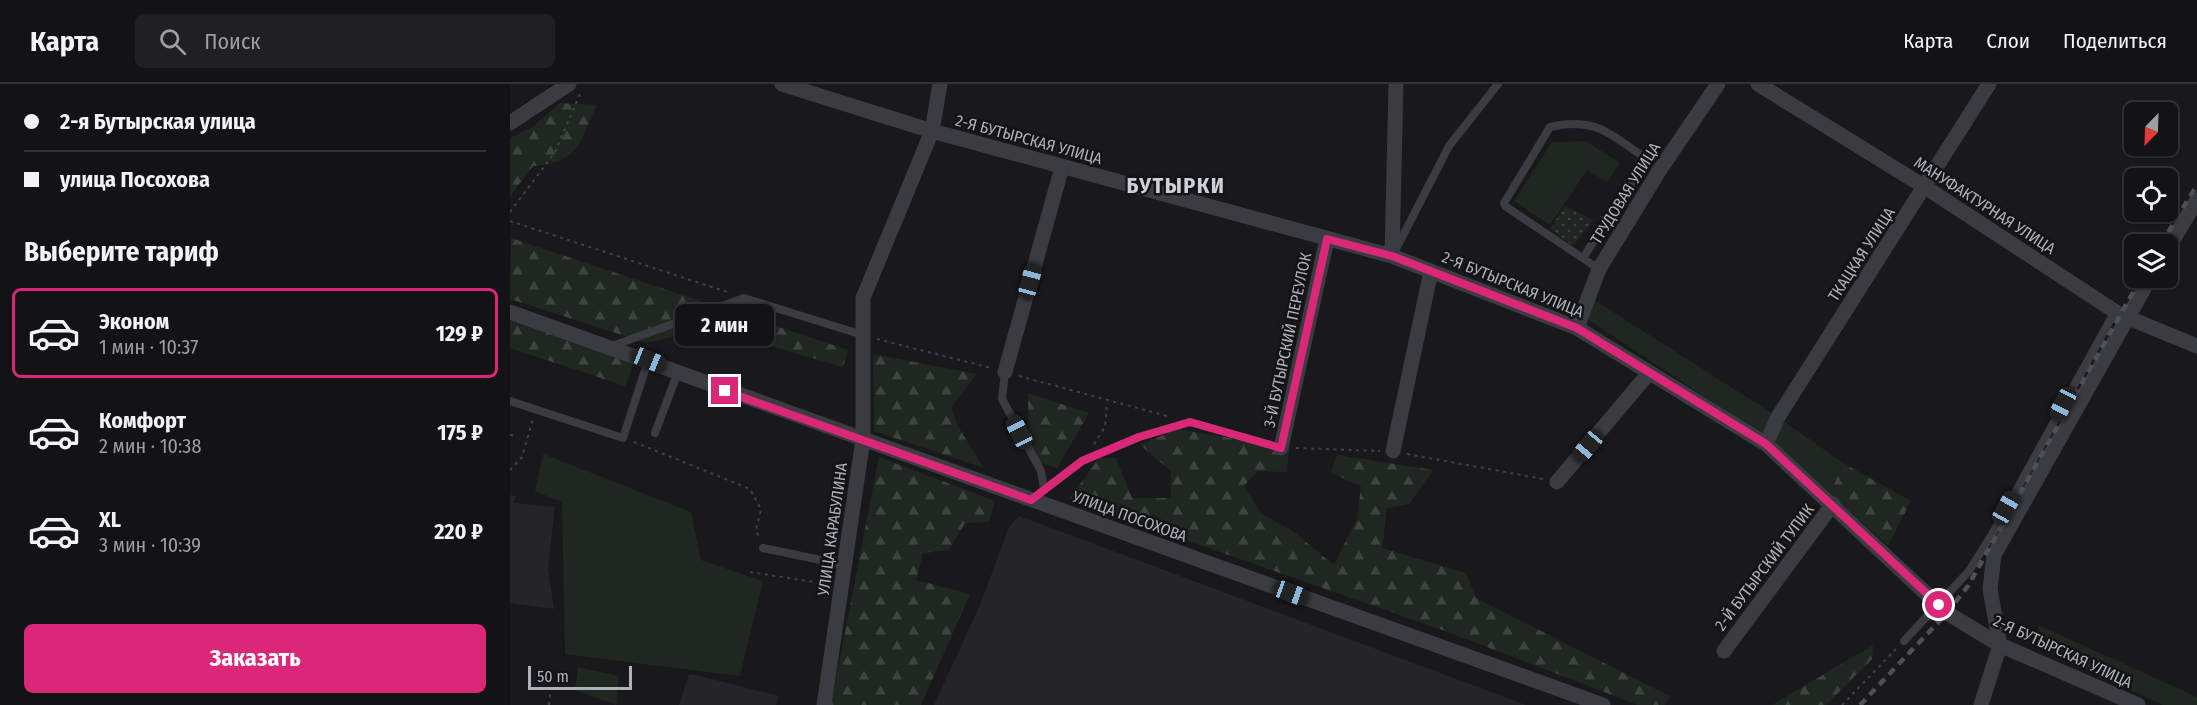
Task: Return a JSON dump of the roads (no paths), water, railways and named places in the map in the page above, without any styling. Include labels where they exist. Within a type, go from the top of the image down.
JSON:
[{"type":"street","name":"2-Я БУТЫРСКАЯ УЛИЦА","points":[[782,84],[932,131],[1392,256],[1577,328],[1766,444],[1939,605],[2000,645],[2138,705]]},
{"type":"street","name":"УЛИЦА КАРАБУЛИНА","points":[[824,705],[863,439],[862,298],[932,131],[940,84]]},
{"type":"street","points":[[1392,256],[1396,84]]},
{"type":"street","name":"ТРУДОВАЯ УЛИЦА","points":[[1577,328],[1599,269],[1659,171],[1718,84]]},
{"type":"street","name":"МАНУФАКТУРНАЯ УЛИЦА","points":[[1758,84],[1925,187],[2120,314],[2197,346]]},
{"type":"street","name":"ТКАЦКАЯ УЛИЦА","points":[[1766,444],[1778,417],[1989,84]]},
{"type":"street","points":[[510,123],[575,89]]},
{"type":"street","points":[[1005,372],[1062,167]]},
{"type":"street","points":[[2176,234],[2197,200]]},
{"type":"street","name":"3-Й БУТЫРСКИЙ ПЕРЕУЛОК","points":[[1281,448],[1327,239]]},
{"type":"street","points":[[1394,451],[1431,271]]},
{"type":"street","points":[[1981,705],[2000,645],[1990,589],[1994,555],[2120,314],[2142,288]]},
{"type":"street","name":"УЛИЦА ПОСОХОВА","points":[[510,312],[649,360],[1603,705]]},
{"type":"street","points":[[1557,482],[1649,373]]},
{"type":"street","name":"2-Й БУТЫРСКИЙ ТУПИК","points":[[1724,651],[1833,504]]},
{"type":"lane","points":[[1392,256],[1449,146],[1498,84]]},
{"type":"lane","points":[[1583,258],[1647,159],[1593,124],[1570,122],[1550,127],[1504,203],[1583,258],[1599,269]]},
{"type":"lane","points":[[611,347],[744,298],[863,335]]},
{"type":"lane","points":[[1904,641],[1969,571],[2120,314]]},
{"type":"lane","points":[[510,401],[622,438],[649,360]]},
{"type":"lane","points":[[655,433],[678,372]]},
{"type":"lane","points":[[1005,372],[1002,399],[1041,471],[1044,489]]},
{"type":"lane","points":[[1031,500],[1082,461],[1139,437],[1190,422],[1281,448]]},
{"type":"lane","points":[[763,548],[845,565]]},
{"type":"railway","points":[[2167,234],[2197,185]]},
{"type":"railway","points":[[1860,705],[1947,613],[1968,586],[2135,288]]},
{"type":"district","name":"БУТЫРКИ","points":[[1176,185]]}]
